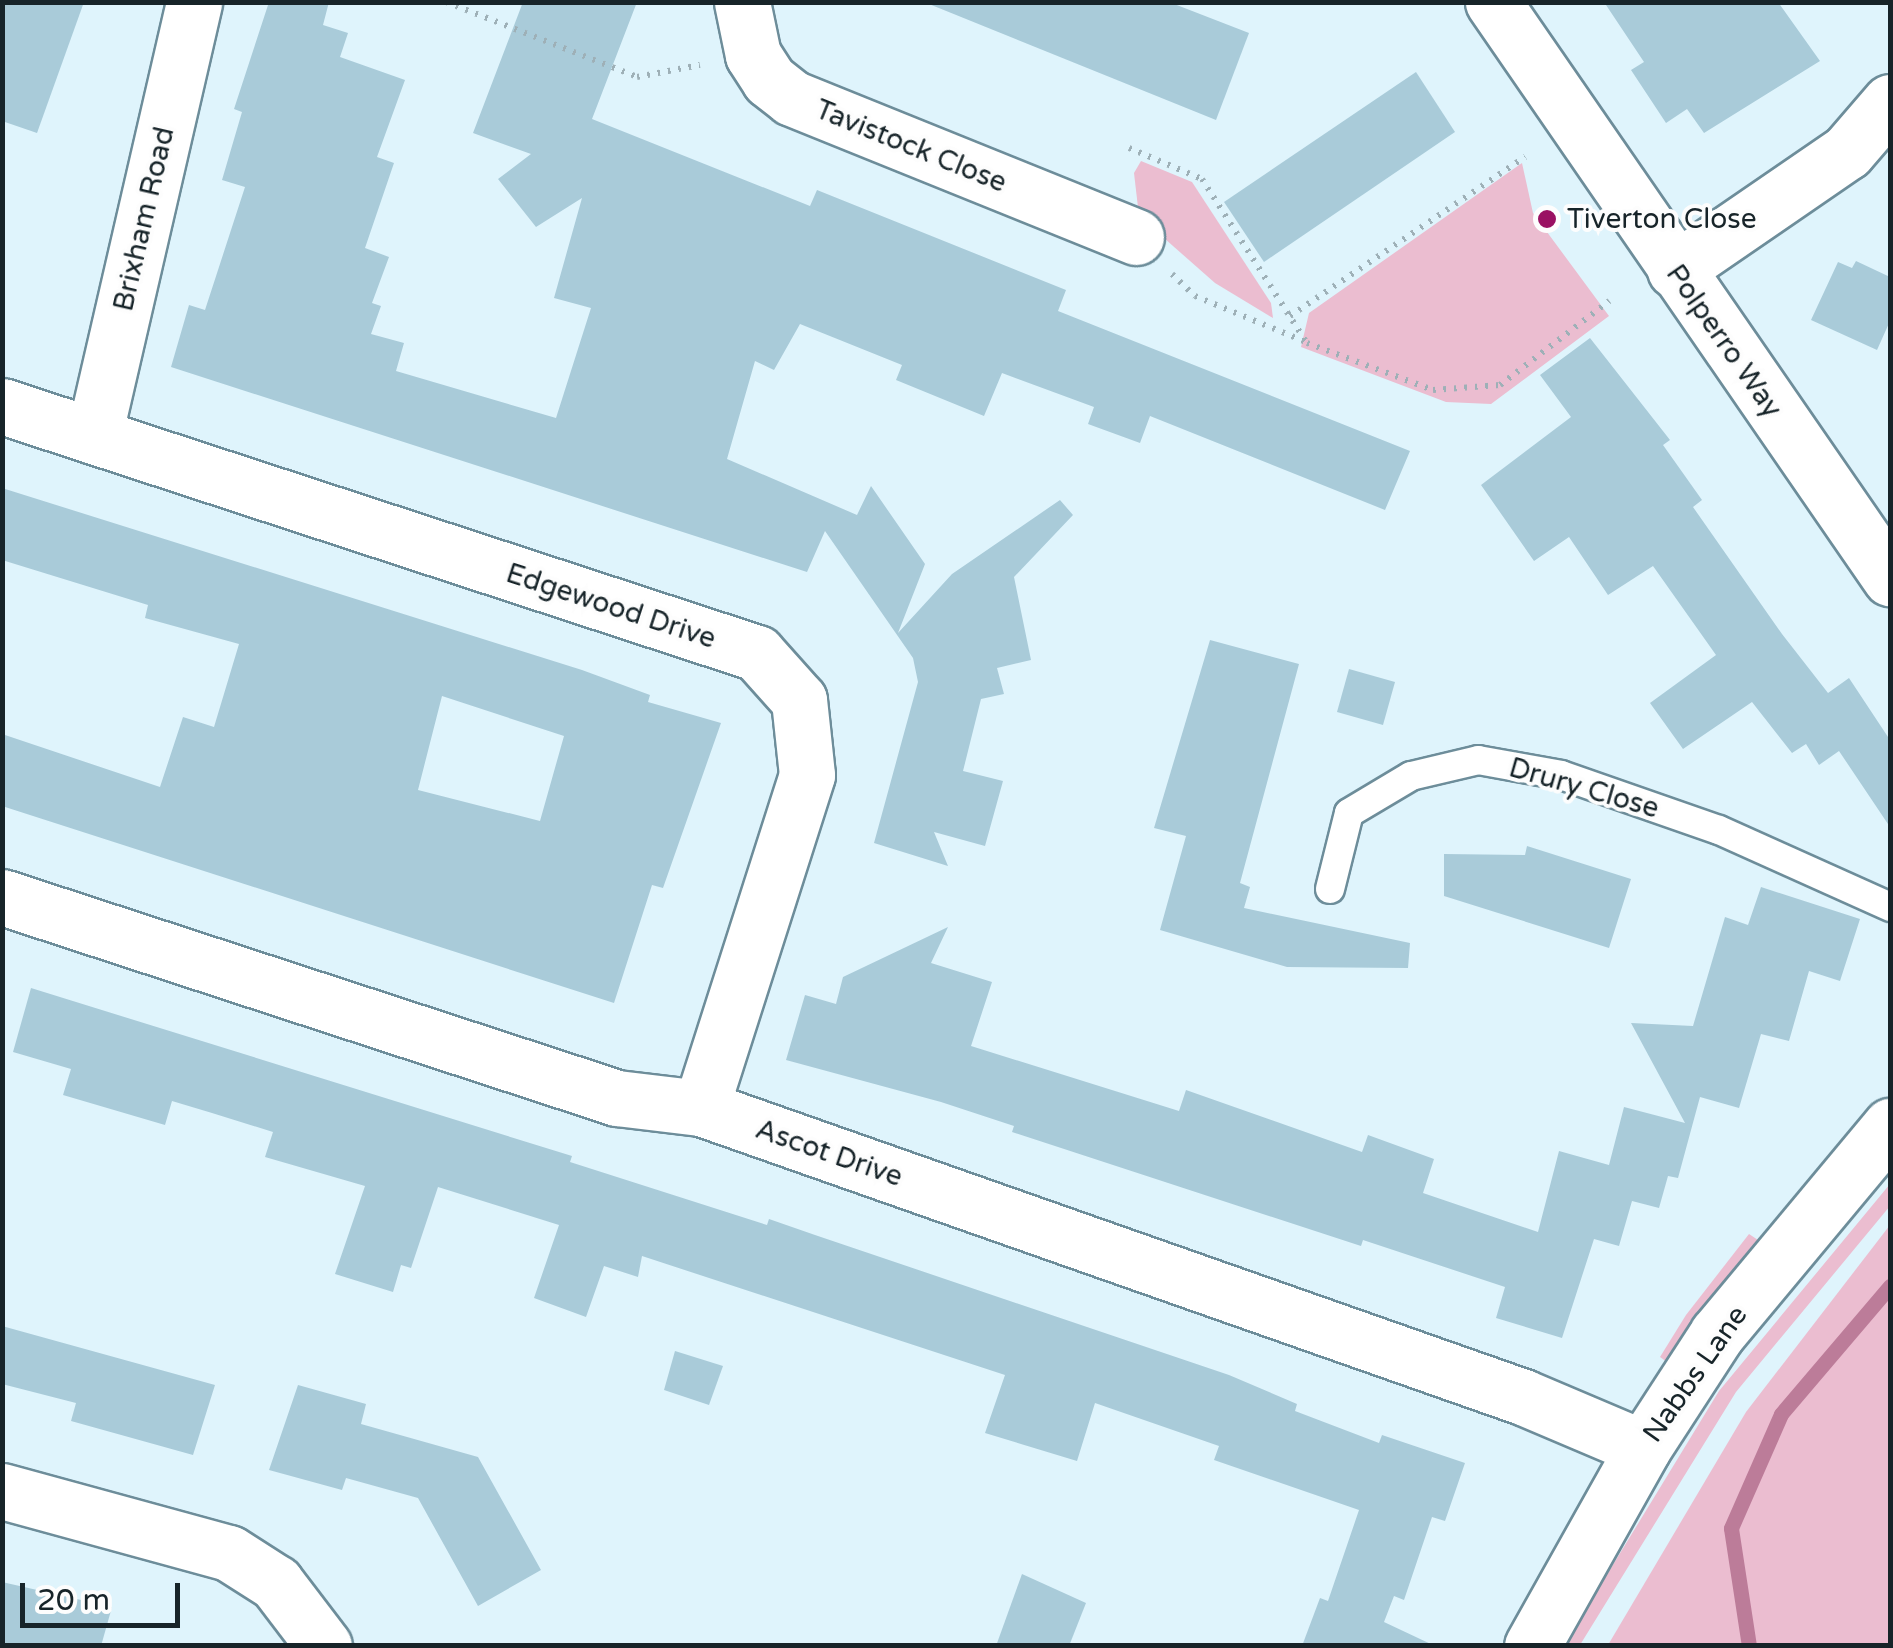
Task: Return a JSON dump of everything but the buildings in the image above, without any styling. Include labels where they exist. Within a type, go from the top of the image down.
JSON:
[{"type":"street","name":"Brixham Road","points":[[94,436],[194,2]]},
{"type":"street","name":"Tavistock Close","points":[[742,2],[753,55],[769,80],[792,98],[1136,237]]},
{"type":"street","name":"Polperro Way","points":[[1493,2],[1890,578]]},
{"type":"street","points":[[1675,270],[1847,152],[1890,102]]},
{"type":"street","name":"Edgewood Drive","points":[[2,406],[757,654],[799,700],[807,775],[701,1108]]},
{"type":"street","name":"Ascot Drive","points":[[2,897],[616,1098],[701,1108],[1523,1396],[1643,1448]]},
{"type":"street","name":"Nabbs Lane","points":[[1532,1646],[1643,1448],[1718,1334],[1890,1126]]},
{"type":"street","points":[[2,1491],[229,1553],[276,1583],[324,1646]]},
{"type":"lane","name":"Drury Close","points":[[1330,889],[1349,813],[1412,776],[1478,760],[1561,776],[1719,830],[1890,907]]},
{"type":"path","points":[[446,2],[638,77],[753,55]]},
{"type":"path","points":[[1130,148],[1202,178],[1308,343]]},
{"type":"path","points":[[1290,316],[1525,157]]},
{"type":"path","points":[[1136,237],[1195,296],[1433,390],[1500,385],[1609,301]]},
{"type":"shaded area","points":[[1141,161],[1192,182],[1271,303],[1273,318],[1215,283],[1139,216],[1134,173]]},
{"type":"shaded area","points":[[1522,163],[1533,213],[1609,316],[1491,404],[1446,402],[1301,347],[1309,313]]},
{"type":"shaded area","points":[[1890,1184],[1890,1206],[1736,1392],[1580,1645],[1564,1645],[1719,1391]]},
{"type":"shaded area","points":[[1890,1225],[1890,1645],[1608,1645],[1746,1412]]},
{"type":"shaded area","points":[[1749,1234],[1761,1242],[1667,1362],[1660,1357],[1686,1315]]},
{"type":"waterway","points":[[1749,1646],[1731,1528],[1781,1414],[1890,1286]]},
{"type":"place","name":"Tiverton Close","points":[[1547,219]]}]
